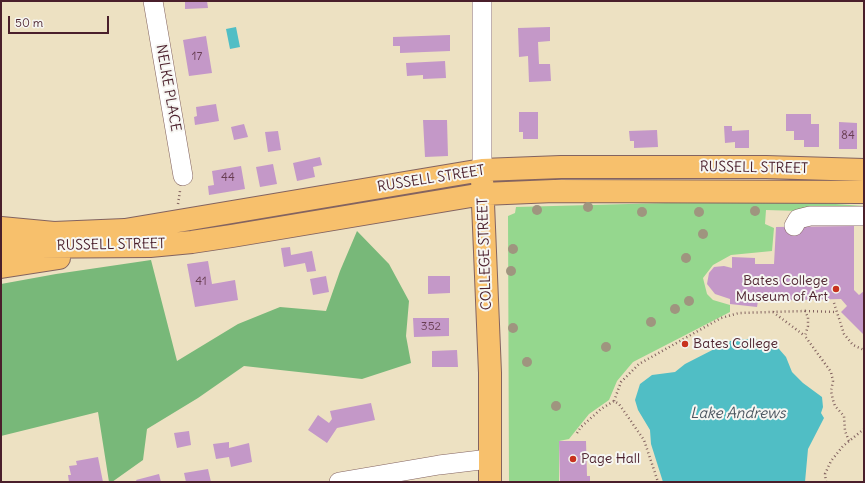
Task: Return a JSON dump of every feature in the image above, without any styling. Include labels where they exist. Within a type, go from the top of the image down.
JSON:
[{"type":"main road","name":"RUSSELL STREET","points":[[1,228],[54,233],[138,229],[482,170],[561,167],[766,167],[864,170]]},
{"type":"main road","name":"COLLEGE STREET","points":[[482,170],[490,373],[490,482]]},
{"type":"main road","name":"RUSSELL STREET","points":[[1,247],[150,246],[232,236],[483,194],[547,191],[864,192]]},
{"type":"main road","points":[[1,267],[124,248],[150,246]]},
{"type":"street","name":"NELKE PLACE","points":[[153,1],[183,176]]},
{"type":"street","name":"COLLEGE STREET","points":[[482,1],[482,170]]},
{"type":"street","points":[[794,226],[798,219],[810,216],[864,216]]},
{"type":"street","points":[[339,482],[439,464],[489,459]]},
{"type":"path","points":[[834,303],[844,334],[853,345],[864,350]]},
{"type":"path","points":[[577,433],[580,427],[597,412],[614,401],[621,382],[628,373],[646,359],[684,337],[731,314],[805,311],[837,312]]},
{"type":"path","points":[[805,311],[808,317],[808,326],[805,336]]},
{"type":"path","points":[[772,312],[805,336],[831,372],[833,381],[831,391],[833,400],[844,416],[845,431],[849,441]]},
{"type":"path","points":[[614,401],[619,404],[644,440],[658,482]]},
{"type":"path","points":[[826,482],[825,474],[831,461],[849,441],[864,429]]},
{"type":"green space","points":[[779,200],[864,206],[864,213],[766,210],[765,224],[774,228],[772,251],[731,255],[713,265],[703,278],[707,294],[713,300],[730,305],[730,312],[633,362],[617,381],[609,400],[589,414],[569,439],[559,441],[559,482],[509,482],[508,216],[515,213],[516,207]]},
{"type":"green space","points":[[357,231],[389,264],[409,301],[406,336],[411,363],[362,379],[244,366],[198,398],[147,429],[143,460],[112,482],[109,482],[98,412],[1,436],[1,284],[151,260],[177,361],[238,324],[280,307],[326,311],[340,271]]},
{"type":"water","points":[[236,27],[240,47],[230,49],[226,29]]},
{"type":"water","name":"Lake Andrews","points":[[746,339],[772,341],[786,357],[792,372],[803,383],[822,397],[823,407],[821,413],[824,418],[808,449],[805,482],[663,482],[651,444],[650,430],[638,410],[635,400],[640,384],[652,375],[675,372],[685,364],[730,341]]},
{"type":"building","points":[[185,1],[207,1],[208,8],[185,9]]},
{"type":"building","points":[[550,27],[550,41],[538,42],[539,64],[550,64],[551,81],[529,82],[528,56],[519,57],[518,28]]},
{"type":"building","points":[[450,35],[450,51],[400,53],[400,46],[393,46],[393,37]]},
{"type":"building","points":[[206,36],[212,73],[189,76],[183,40]]},
{"type":"building","points":[[445,61],[446,78],[423,79],[423,75],[407,76],[406,63]]},
{"type":"building","points":[[216,104],[219,121],[195,125],[194,117],[197,116],[196,107]]},
{"type":"building","points":[[519,112],[538,112],[538,139],[523,139],[523,132],[519,132]]},
{"type":"building","points":[[786,114],[811,114],[811,124],[819,124],[819,147],[804,147],[804,140],[794,140],[794,131],[786,131]]},
{"type":"building","points":[[423,120],[447,120],[448,156],[425,157]]},
{"type":"building","points":[[839,122],[857,123],[857,149],[839,149]]},
{"type":"building","points":[[244,124],[248,137],[234,140],[231,127]]},
{"type":"building","points":[[724,126],[732,126],[732,131],[749,130],[749,148],[735,148],[735,142],[725,143]]},
{"type":"building","points":[[657,130],[658,147],[634,148],[634,141],[630,141],[629,131]]},
{"type":"building","points":[[278,131],[281,150],[268,152],[265,132]]},
{"type":"building","points":[[320,157],[322,165],[313,167],[315,177],[297,181],[293,163]]},
{"type":"building","points":[[273,164],[277,184],[260,187],[256,167]]},
{"type":"building","points":[[241,166],[245,189],[209,195],[208,186],[214,185],[212,171]]},
{"type":"building","points":[[854,226],[854,290],[859,295],[864,291],[864,335],[841,312],[847,306],[841,299],[758,301],[757,307],[730,304],[730,299],[715,294],[707,284],[709,273],[714,267],[724,266],[732,268],[732,257],[755,258],[755,264],[774,264],[776,227]]},
{"type":"building","points":[[290,247],[291,255],[312,251],[316,271],[307,272],[305,263],[284,267],[281,248]]},
{"type":"building","points":[[208,261],[212,284],[235,280],[238,300],[195,307],[187,264]]},
{"type":"building","points":[[326,276],[329,292],[313,295],[310,279]]},
{"type":"building","points":[[428,276],[450,276],[450,293],[428,294]]},
{"type":"building","points":[[413,318],[449,318],[449,336],[414,337]]},
{"type":"building","points":[[457,350],[458,367],[432,367],[432,351]]},
{"type":"building","points":[[371,403],[375,420],[337,428],[327,443],[308,430],[318,415],[329,423],[332,419],[330,411]]},
{"type":"building","points":[[189,431],[191,445],[177,448],[174,433]]},
{"type":"building","name":"Page Hall","points":[[559,441],[586,441],[587,476],[590,476],[590,482],[560,482]]},
{"type":"building","points":[[229,442],[229,448],[249,443],[252,462],[231,467],[229,457],[216,459],[213,444]]},
{"type":"building","points":[[98,457],[103,482],[69,482],[68,475],[71,475],[69,466],[77,465],[76,461]]},
{"type":"building","points":[[208,469],[211,482],[186,482],[184,473]]},
{"type":"building","points":[[159,474],[161,482],[137,482],[136,480]]},
{"type":"place","name":"Bates College Museum of Art","points":[[836,289]]},
{"type":"place","name":"Bates College","points":[[685,344]]},
{"type":"place","name":"Page Hall","points":[[573,459]]}]
